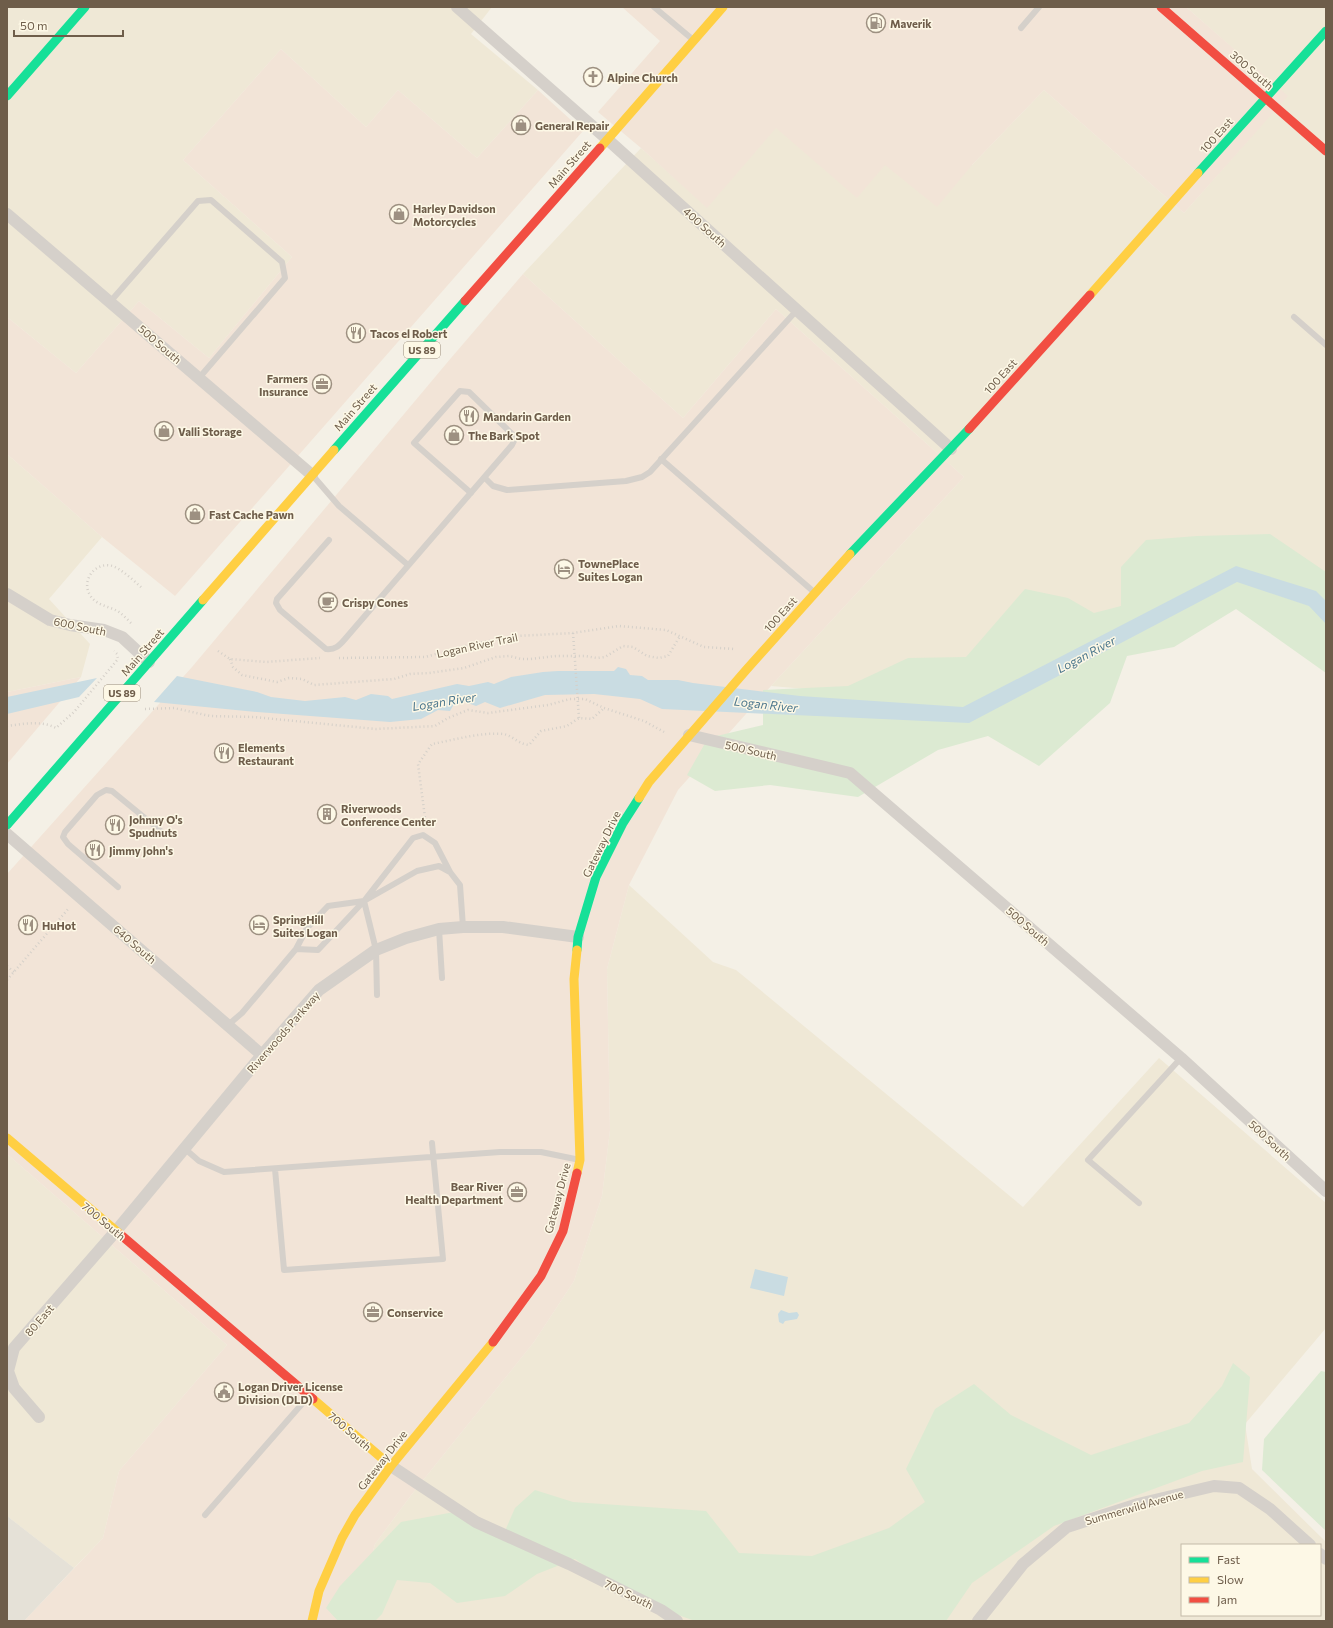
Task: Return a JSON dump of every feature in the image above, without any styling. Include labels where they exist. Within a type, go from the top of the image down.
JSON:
[{"type":"main road","points":[[7,96],[85,7]]},
{"type":"main road","name":"Main Street","points":[[7,825],[723,7]]},
{"type":"main road","name":"300 South","points":[[1161,7],[1326,151]]},
{"type":"main road","name":"100 East","points":[[689,735],[815,594],[951,449],[1326,31]]},
{"type":"main road","name":"Gateway Drive","points":[[312,1621],[319,1591],[342,1538],[355,1515],[391,1466],[507,1324],[541,1276],[563,1231],[580,1160],[574,979],[578,937],[596,876],[623,823],[649,782],[689,735]]},
{"type":"main road","name":"700 South","points":[[7,1138],[391,1466]]},
{"type":"street","name":"400 South","points":[[457,7],[607,139],[951,449]]},
{"type":"street","name":"500 South","points":[[7,214],[312,475]]},
{"type":"street","name":"600 South","points":[[7,594],[50,620],[70,625],[104,630],[122,638],[149,662]]},
{"type":"street","name":"500 South","points":[[689,735],[850,772],[1181,1058],[1326,1191]]},
{"type":"street","name":"640 South","points":[[7,834],[262,1055]]},
{"type":"street","name":"Riverwoods Parkway","points":[[116,1231],[262,1055],[319,990],[376,950],[406,938],[439,929],[463,927],[503,927],[578,937]]},
{"type":"street","name":"80 East","points":[[39,1417],[14,1388],[8,1371],[14,1348],[116,1231]]},
{"type":"street","name":"700 South","points":[[391,1466],[476,1522],[569,1564],[661,1610],[677,1621]]},
{"type":"street","name":"Summerwild Avenue","points":[[978,1621],[1023,1564],[1067,1527],[1138,1504],[1214,1486],[1239,1488],[1270,1509],[1309,1544]]},
{"type":"lane","points":[[654,7],[694,40]]},
{"type":"lane","points":[[1020,28],[1039,7]]},
{"type":"lane","points":[[110,302],[198,201],[211,200],[282,262],[285,278],[199,378]]},
{"type":"lane","points":[[485,478],[493,486],[507,490],[626,481],[642,477],[650,472],[797,310]]},
{"type":"lane","points":[[1294,317],[1326,345]]},
{"type":"lane","points":[[329,540],[277,599],[276,603],[280,610],[326,649],[332,650],[339,646],[485,478],[514,441],[513,435],[469,392],[460,391],[414,443],[471,493]]},
{"type":"lane","points":[[662,459],[815,594]]},
{"type":"lane","points":[[312,475],[339,506],[408,565]]},
{"type":"lane","points":[[118,887],[68,844],[63,838],[65,832],[97,795],[106,790],[112,791],[162,832]]},
{"type":"lane","points":[[296,950],[318,950],[364,901],[413,838],[423,835],[435,843],[450,872],[460,885],[463,927]]},
{"type":"lane","points":[[228,1025],[242,1013],[296,950],[306,928],[328,906],[364,901],[417,871],[439,866],[450,872]]},
{"type":"lane","points":[[364,901],[376,950],[377,996]]},
{"type":"lane","points":[[439,929],[442,978]]},
{"type":"lane","points":[[1139,1203],[1088,1160],[1181,1058]]},
{"type":"lane","points":[[275,1169],[284,1270],[443,1258],[432,1142]]},
{"type":"lane","points":[[184,1148],[199,1161],[224,1172],[500,1152],[541,1152],[580,1160]]},
{"type":"lane","points":[[205,1515],[309,1396]]},
{"type":"path","points":[[131,623],[119,612],[94,601],[88,590],[88,578],[96,568],[108,565],[121,571],[142,588]]},
{"type":"path","name":"Logan River Trail","points":[[331,658],[425,657],[473,644],[517,636],[573,633],[619,626],[666,630],[704,647],[734,649]]},
{"type":"path","points":[[573,633],[579,718]]},
{"type":"path","points":[[230,660],[232,667],[242,675],[277,682],[289,678],[302,679],[314,685],[394,679],[410,674],[464,668],[496,657],[509,656],[521,659],[578,656],[597,658],[605,657],[623,646],[633,647],[647,656],[659,658],[668,656],[680,636]]},
{"type":"path","points":[[7,726],[34,723],[49,725],[56,728],[74,712],[118,659],[117,654],[114,651]]},
{"type":"path","points":[[218,651],[230,660],[266,662],[323,658]]},
{"type":"path","points":[[146,709],[174,708],[210,716],[254,717],[376,729],[435,726],[448,718],[468,710],[488,714],[548,705],[570,699],[585,699],[604,708],[644,721],[664,732]]},
{"type":"path","points":[[426,825],[418,764],[432,744],[485,735],[505,734],[521,744],[529,745],[541,732],[567,726],[579,718],[592,719],[604,708]]},
{"type":"path","points":[[7,980],[69,908]]},
{"type":"path","points":[[7,966],[14,972]]},
{"type":"shaded area","points":[[7,7],[492,7],[471,34],[538,90],[477,158],[398,90],[366,127],[281,49],[183,160],[292,257],[209,358],[139,301],[76,373],[7,317]]},
{"type":"shaded area","points":[[622,7],[1186,7],[1288,96],[1184,213],[1044,90],[972,165],[937,207],[885,165],[857,198],[776,128],[707,208],[641,148],[598,112],[660,41]]},
{"type":"shaded area","points":[[1186,7],[1326,7],[1326,594],[1236,562],[962,702],[771,686],[964,477],[776,309],[683,418],[523,274],[641,148],[707,207],[719,78],[972,165],[1044,90],[1184,213],[1287,96]]},
{"type":"shaded area","points":[[281,49],[366,127],[398,90],[477,158],[538,90],[583,131],[175,596],[102,537],[7,454],[7,317],[76,373],[139,301],[209,358],[292,257],[183,160]]},
{"type":"shaded area","points":[[523,274],[683,418],[776,309],[964,477],[771,686],[678,790],[629,885],[607,969],[610,1130],[602,1196],[574,1281],[534,1342],[412,1494],[375,1544],[354,1621],[24,1621],[103,1538],[119,1471],[227,1345],[7,1154],[7,874],[192,667]]},
{"type":"shaded area","points":[[7,454],[102,537],[49,599],[90,644],[81,677],[7,692]]},
{"type":"shaded area","points":[[81,677],[7,764],[7,692]]},
{"type":"shaded area","points":[[629,885],[713,962],[736,970],[1023,1207],[1159,1058],[1326,1203],[1326,1328],[1245,1424],[1252,1469],[1326,1542],[1326,1621],[354,1621],[375,1544],[412,1494],[534,1342],[574,1281],[602,1196],[610,1130],[607,969]]},
{"type":"shaded area","points":[[7,1154],[227,1345],[119,1471],[103,1538],[74,1568],[7,1516]]},
{"type":"shaded area","points":[[7,1516],[74,1568],[24,1621],[7,1621]]},
{"type":"green space","points":[[1270,534],[1326,572],[1326,673],[1236,609],[1174,647],[1127,656],[1110,703],[1039,766],[988,736],[938,750],[858,797],[770,785],[715,791],[687,775],[708,738],[763,725],[763,690],[848,686],[908,658],[966,657],[1025,589],[1068,598],[1094,613],[1121,606],[1121,567],[1146,540],[1197,536]]},
{"type":"green space","points":[[1233,1363],[1250,1377],[1243,1462],[1202,1471],[1054,1526],[972,1583],[946,1621],[695,1621],[634,1599],[575,1559],[537,1574],[505,1596],[457,1603],[430,1583],[397,1580],[382,1614],[375,1621],[338,1621],[326,1608],[340,1586],[401,1522],[454,1512],[505,1531],[515,1508],[535,1490],[573,1502],[706,1511],[739,1553],[812,1556],[889,1528],[925,1502],[906,1469],[935,1409],[974,1384],[1011,1415],[1091,1455],[1189,1423],[1222,1386]]},
{"type":"green space","points":[[1321,1371],[1326,1372],[1326,1531],[1262,1470],[1264,1439]]},
{"type":"water","name":"Logan River","points":[[1236,566],[1316,591],[1326,601],[1326,624],[1309,606],[1237,582],[969,723],[662,709],[640,699],[594,694],[545,695],[500,708],[485,702],[476,706],[465,702],[454,704],[450,711],[438,710],[421,719],[390,722],[257,712],[154,702],[177,676],[257,692],[271,697],[305,701],[345,697],[356,700],[371,694],[388,696],[392,699],[457,684],[469,686],[488,682],[494,684],[511,677],[543,672],[614,671],[618,667],[626,669],[630,675],[642,676],[648,680],[678,680],[800,696],[963,707]]},
{"type":"water","points":[[97,678],[79,697],[7,714],[7,697]]},
{"type":"water","points":[[755,1269],[788,1277],[784,1296],[750,1288]]},
{"type":"water","points":[[781,1310],[789,1313],[797,1312],[799,1315],[797,1319],[785,1321],[783,1324],[779,1322],[778,1314]]},
{"type":"traffic: fast","points":[[7,96],[85,7]]},
{"type":"traffic: fast","points":[[1198,173],[1326,31]]},
{"type":"traffic: fast","points":[[334,450],[465,301]]},
{"type":"traffic: fast","points":[[850,554],[969,429]]},
{"type":"traffic: fast","points":[[7,825],[203,600]]},
{"type":"traffic: fast","points":[[577,950],[578,937],[596,877],[623,823],[639,798]]},
{"type":"traffic: slow","points":[[600,148],[723,7]]},
{"type":"traffic: slow","points":[[1090,295],[1198,173]]},
{"type":"traffic: slow","points":[[203,600],[334,450]]},
{"type":"traffic: slow","points":[[639,798],[649,782],[747,669],[850,554]]},
{"type":"traffic: slow","points":[[577,950],[574,979],[580,1160],[577,1173]]},
{"type":"traffic: slow","points":[[7,1138],[121,1235]]},
{"type":"traffic: slow","points":[[312,1621],[319,1591],[342,1538],[355,1515],[391,1466],[493,1342]]},
{"type":"traffic: slow","points":[[313,1399],[391,1466]]},
{"type":"traffic: jam","points":[[1161,7],[1326,151]]},
{"type":"traffic: jam","points":[[465,301],[600,148]]},
{"type":"traffic: jam","points":[[969,429],[1090,295]]},
{"type":"traffic: jam","points":[[493,1342],[541,1276],[563,1231],[577,1173]]},
{"type":"traffic: jam","points":[[121,1235],[313,1399]]},
{"type":"place","name":"Maverik","points":[[876,23]]},
{"type":"place","name":"Alpine Church","points":[[593,77]]},
{"type":"place","name":"General Repair","points":[[521,125]]},
{"type":"place","name":"Harley Davidson Motorcycles","points":[[399,214]]},
{"type":"place","name":"Tacos el Robert","points":[[356,333]]},
{"type":"place","name":"Farmers Insurance","points":[[322,384]]},
{"type":"place","name":"Mandarin Garden","points":[[469,416]]},
{"type":"place","name":"Valli Storage","points":[[164,431]]},
{"type":"place","name":"The Bark Spot","points":[[454,435]]},
{"type":"place","name":"Fast Cache Pawn","points":[[195,514]]},
{"type":"place","name":"TownePlace Suites Logan","points":[[564,569]]},
{"type":"place","name":"Crispy Cones","points":[[328,602]]},
{"type":"place","name":"Elements Restaurant","points":[[224,753]]},
{"type":"place","name":"Riverwoods Conference Center","points":[[327,814]]},
{"type":"place","name":"Johnny O's Spudnuts","points":[[115,825]]},
{"type":"place","name":"Jimmy John's","points":[[95,850]]},
{"type":"place","name":"HuHot","points":[[28,925]]},
{"type":"place","name":"SpringHill Suites Logan","points":[[259,925]]},
{"type":"place","name":"Bear River Health Department","points":[[517,1192]]},
{"type":"place","name":"Conservice","points":[[373,1312]]},
{"type":"place","name":"Logan Driver License Division (DLD)","points":[[224,1392]]}]
